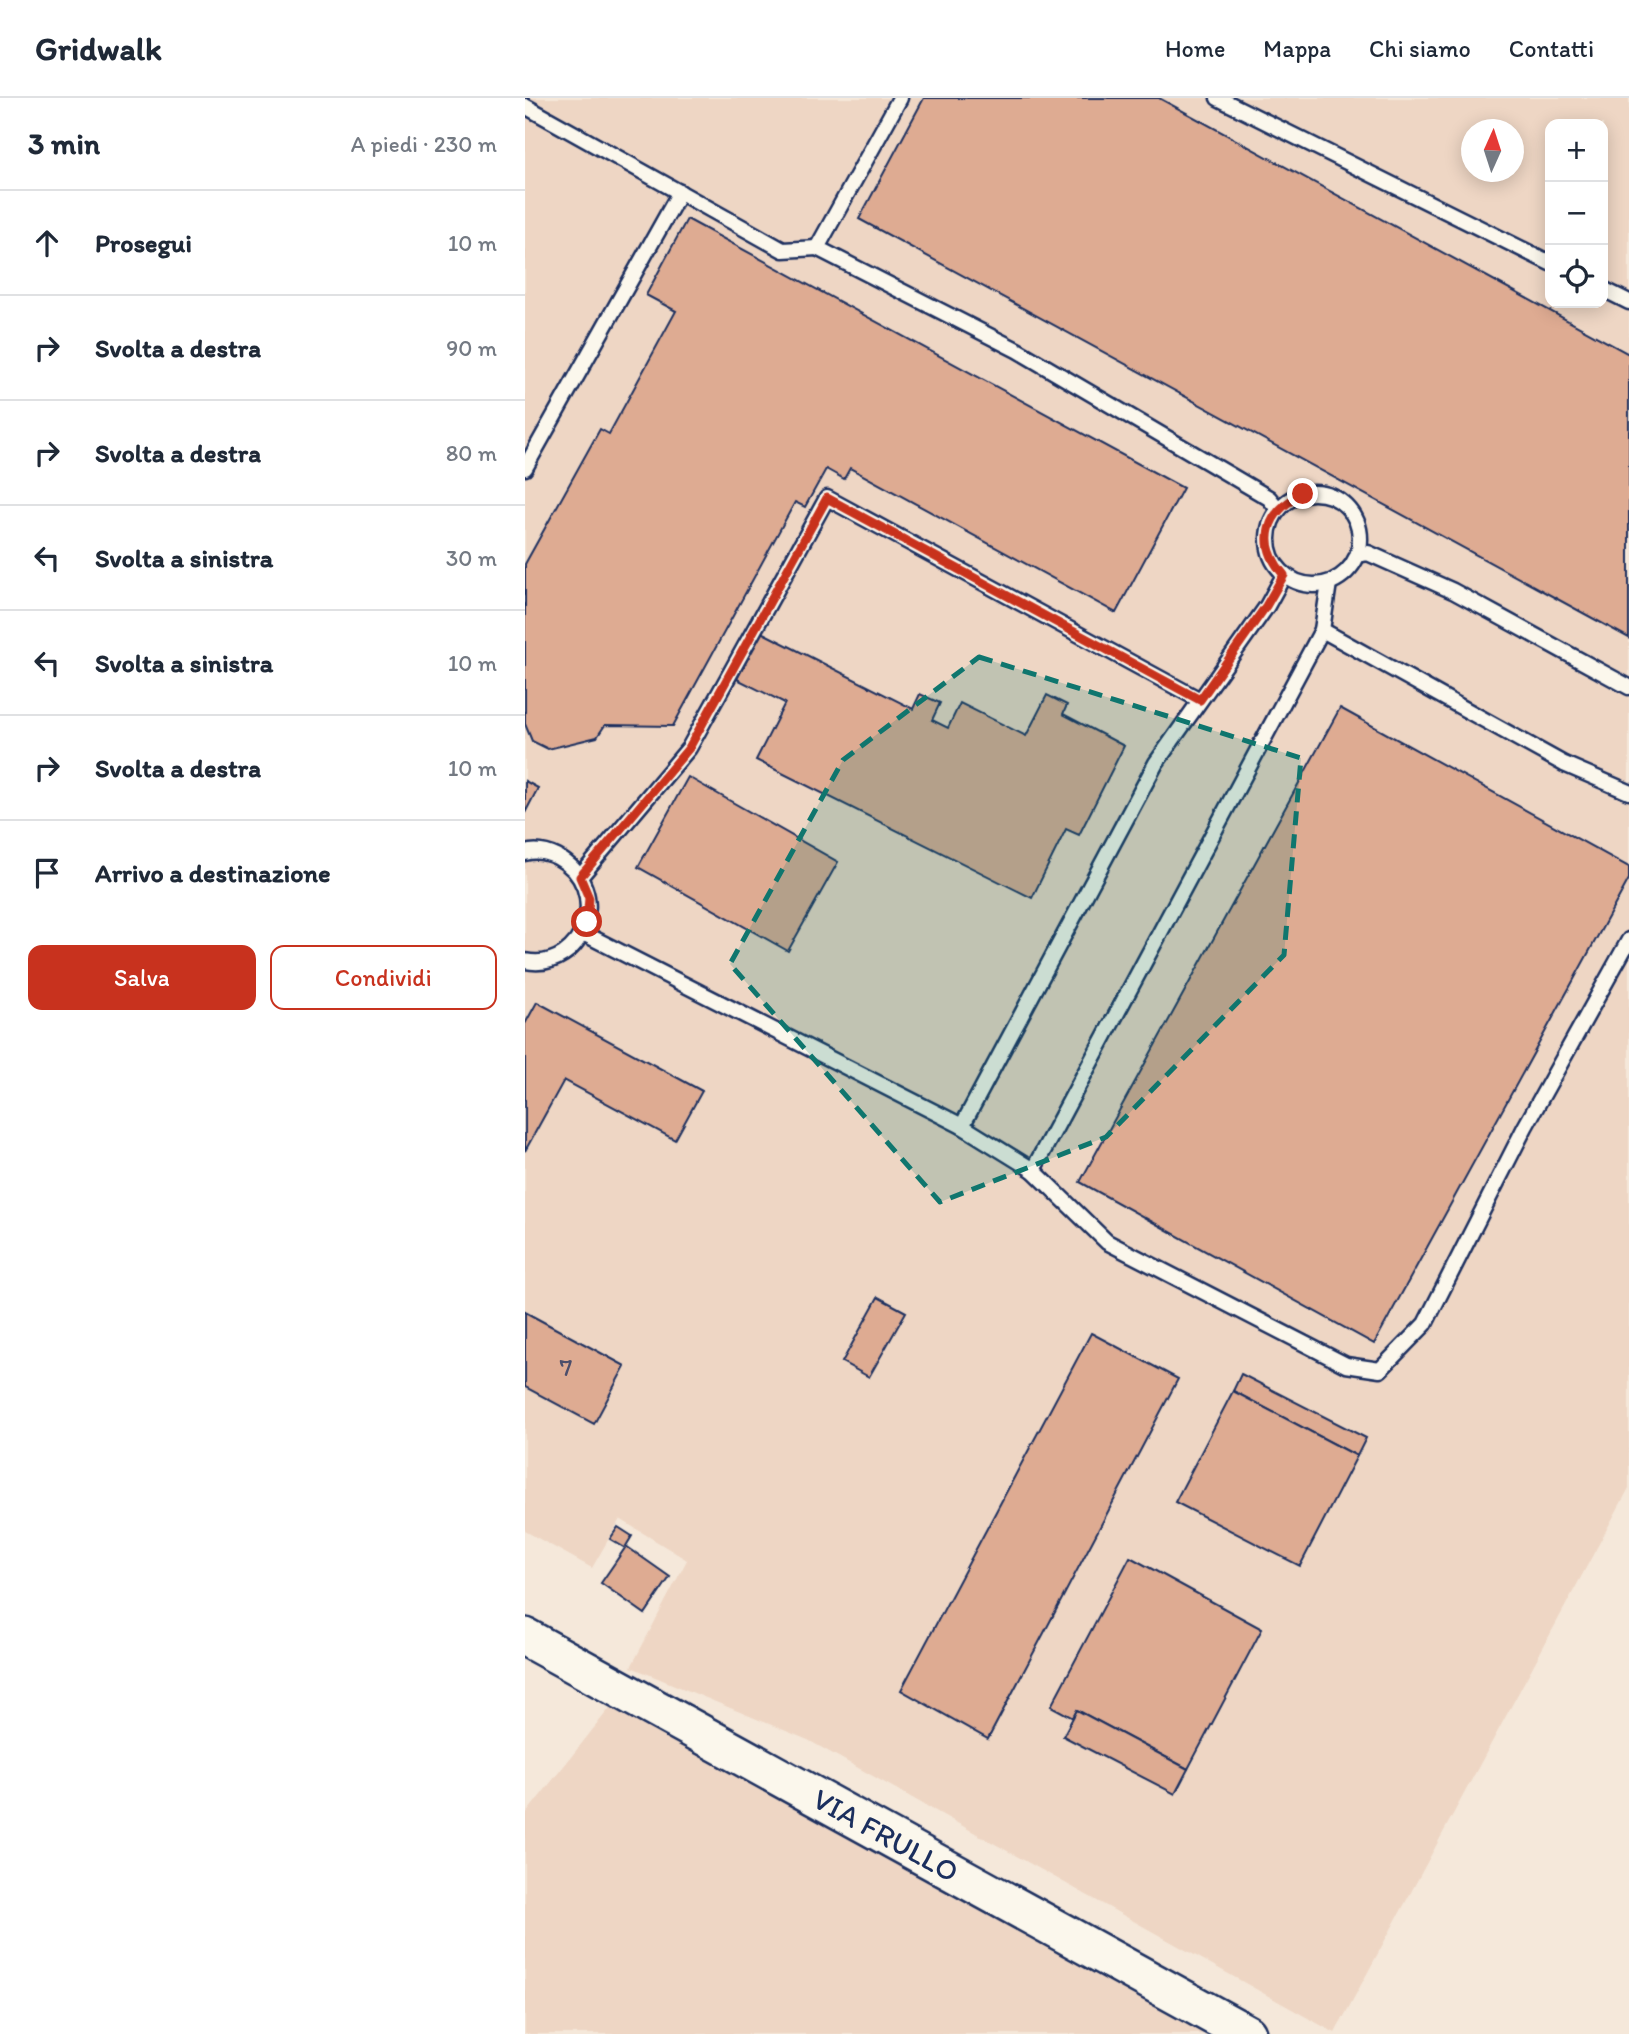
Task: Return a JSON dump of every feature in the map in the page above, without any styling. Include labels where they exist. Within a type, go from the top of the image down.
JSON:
[{"type":"street","name":"VIA FRULLO","points":[[525,1637],[1247,2034]]},
{"type":"lane","points":[[817,248],[900,98]]},
{"type":"lane","points":[[1217,98],[1545,261]]},
{"type":"lane","points":[[525,106],[783,250],[817,248],[1017,350],[1269,498],[1278,509]]},
{"type":"lane","points":[[525,468],[680,192]]},
{"type":"lane","points":[[1608,292],[1629,302]]},
{"type":"lane","points":[[1319,493],[1340,500],[1352,511],[1359,526],[1361,539],[1358,555],[1343,576],[1329,583],[1308,585],[1293,581],[1273,562],[1267,536],[1270,523],[1278,509],[1303,494],[1319,493]]},
{"type":"lane","points":[[580,877],[689,748],[827,498],[1200,700]]},
{"type":"lane","points":[[1358,555],[1368,553],[1453,591],[1629,687]]},
{"type":"lane","points":[[962,1126],[1156,763],[1266,606],[1284,575]]},
{"type":"lane","points":[[1033,1170],[1322,630],[1329,583]]},
{"type":"lane","points":[[1322,630],[1564,764],[1629,792]]},
{"type":"lane","points":[[525,853],[531,851],[550,854],[567,863],[580,877],[589,898],[583,933],[569,949],[552,959],[525,961]]},
{"type":"lane","points":[[583,933],[962,1126],[1033,1170],[1107,1241],[1346,1365],[1380,1370],[1425,1324],[1525,1127],[1629,940]]},
{"type":"highlighted area","points":[[979,657],[1301,758],[1284,955],[1106,1137],[940,1202],[730,964],[843,760]]},
{"type":"shaded area","points":[[525,98],[1629,98],[1629,1488],[1335,2033],[808,1740],[631,1667],[687,1560],[620,1519],[592,1568],[525,1531]]},
{"type":"shaded area","points":[[613,1704],[1227,2034],[525,2034],[525,1815]]},
{"type":"building","points":[[924,98],[1159,98],[1629,354],[1629,638],[859,219]]},
{"type":"building","points":[[687,219],[1183,488],[1116,613],[850,468],[844,479],[826,469],[805,507],[795,502],[673,726],[605,725],[597,737],[548,749],[532,741],[525,724],[525,564],[600,429],[609,434],[676,311],[646,295]]},
{"type":"building","points":[[761,632],[913,709],[920,694],[940,703],[932,720],[948,728],[960,703],[1026,736],[1047,695],[1067,705],[1063,714],[1124,746],[1079,835],[1066,829],[1032,898],[756,760],[785,703],[737,679]]},
{"type":"building","points":[[1340,708],[1629,867],[1629,879],[1374,1344],[1080,1182]]},
{"type":"building","points":[[688,777],[838,862],[788,951],[638,867]]},
{"type":"building","points":[[525,781],[538,788],[525,813]]},
{"type":"building","points":[[537,1002],[702,1091],[675,1140],[564,1080],[525,1151],[525,1024]]},
{"type":"building","points":[[878,1297],[906,1312],[869,1377],[842,1362]]},
{"type":"building","points":[[525,1312],[625,1366],[594,1424],[525,1387]]},
{"type":"building","points":[[1091,1333],[1178,1379],[988,1739],[901,1690]]},
{"type":"building","points":[[1241,1374],[1366,1438],[1357,1456],[1233,1391]]},
{"type":"building","points":[[1233,1391],[1357,1456],[1300,1566],[1175,1502]]},
{"type":"building","points":[[618,1527],[632,1536],[626,1546],[670,1577],[645,1614],[601,1583],[625,1548],[610,1539]]},
{"type":"building","points":[[1130,1557],[1262,1629],[1188,1769],[1077,1710],[1073,1718],[1051,1706]]},
{"type":"building","points":[[1077,1710],[1188,1769],[1175,1794],[1063,1736]]},
{"type":"route","points":[[587,922],[589,898],[580,877],[689,748],[827,498],[1200,700],[1266,606],[1284,575],[1269,553],[1267,536],[1270,523],[1278,509],[1303,494]]}]
